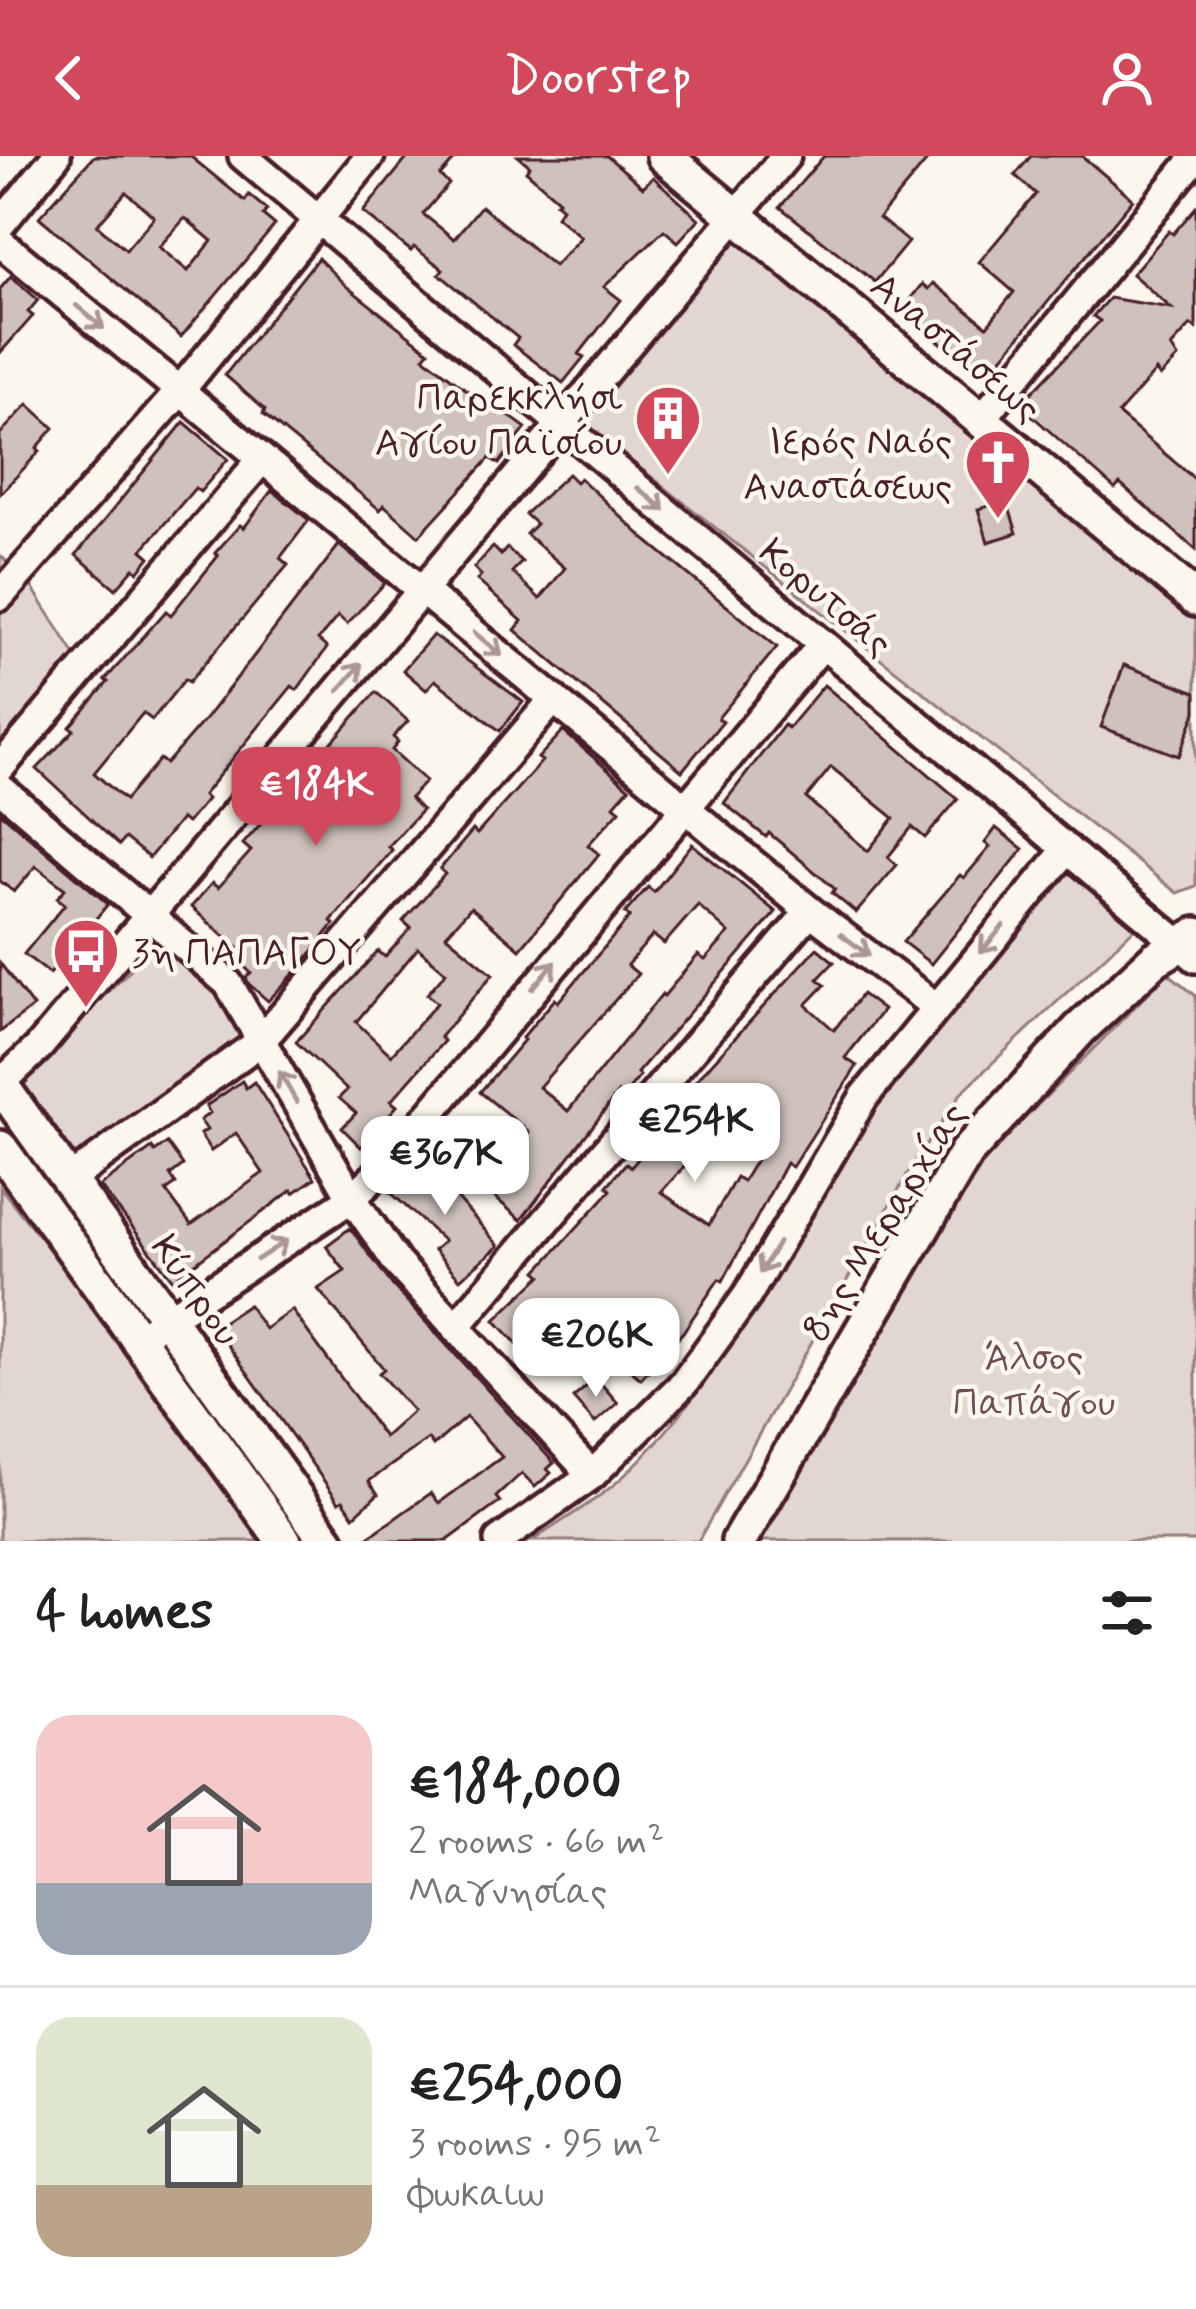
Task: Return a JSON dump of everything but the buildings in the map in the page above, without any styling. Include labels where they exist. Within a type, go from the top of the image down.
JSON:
[{"type":"street","points":[[0,225],[56,156]]},
{"type":"street","name":"Κορυτσάς","points":[[243,156],[1067,849],[1190,945]]},
{"type":"street","points":[[0,596],[178,392],[370,156]]},
{"type":"street","name":"Αναστάσεως","points":[[664,156],[1196,598]]},
{"type":"street","points":[[0,1084],[39,1047],[786,156]]},
{"type":"street","points":[[980,421],[1196,157]]},
{"type":"street","points":[[0,242],[810,911],[937,1007]]},
{"type":"street","points":[[0,768],[262,460]]},
{"type":"street","points":[[152,1328],[352,1198],[388,1163],[823,644]]},
{"type":"street","points":[[70,1179],[261,1041],[554,699]]},
{"type":"street","points":[[0,788],[229,983],[352,1198],[398,1263],[592,1475]]},
{"type":"street","points":[[500,1541],[592,1475],[684,1383],[747,1296],[864,1097],[1067,849]]},
{"type":"street","points":[[457,1327],[810,911]]},
{"type":"street","name":"8ης Μεραρχίας","points":[[740,1541],[966,1153],[1080,1029],[1155,959],[1190,945]]},
{"type":"street","name":"Κύπρου","points":[[0,1084],[70,1179],[152,1328],[284,1541]]},
{"type":"street","name":"Κύπρου","points":[[0,1148],[327,1541]]},
{"type":"green space","points":[[743,221],[1196,614],[1196,886],[1177,893],[582,422]]},
{"type":"green space","points":[[0,555],[30,584],[80,663],[0,756]]},
{"type":"green space","points":[[1073,866],[1140,923],[962,1092],[914,1163],[698,1541],[532,1541],[618,1481],[667,1431],[732,1342],[897,1075]]},
{"type":"green space","points":[[158,942],[217,980],[254,1036],[73,1163],[16,1083]]},
{"type":"green space","name":"Άλσος Παπάγου","points":[[1168,973],[1196,996],[1196,1541],[752,1541],[963,1181]]},
{"type":"green space","points":[[0,1187],[166,1396],[271,1541],[0,1541]]},
{"type":"place","name":"Παρεκκλήσι Αγίου Παϊσίου","points":[[668,477]]},
{"type":"place","name":"Ιερός Ναός Αναστάσεως","points":[[998,521]]},
{"type":"place","name":"3η ΠΑΠΑΓΟΥ","points":[[86,1010]]}]
